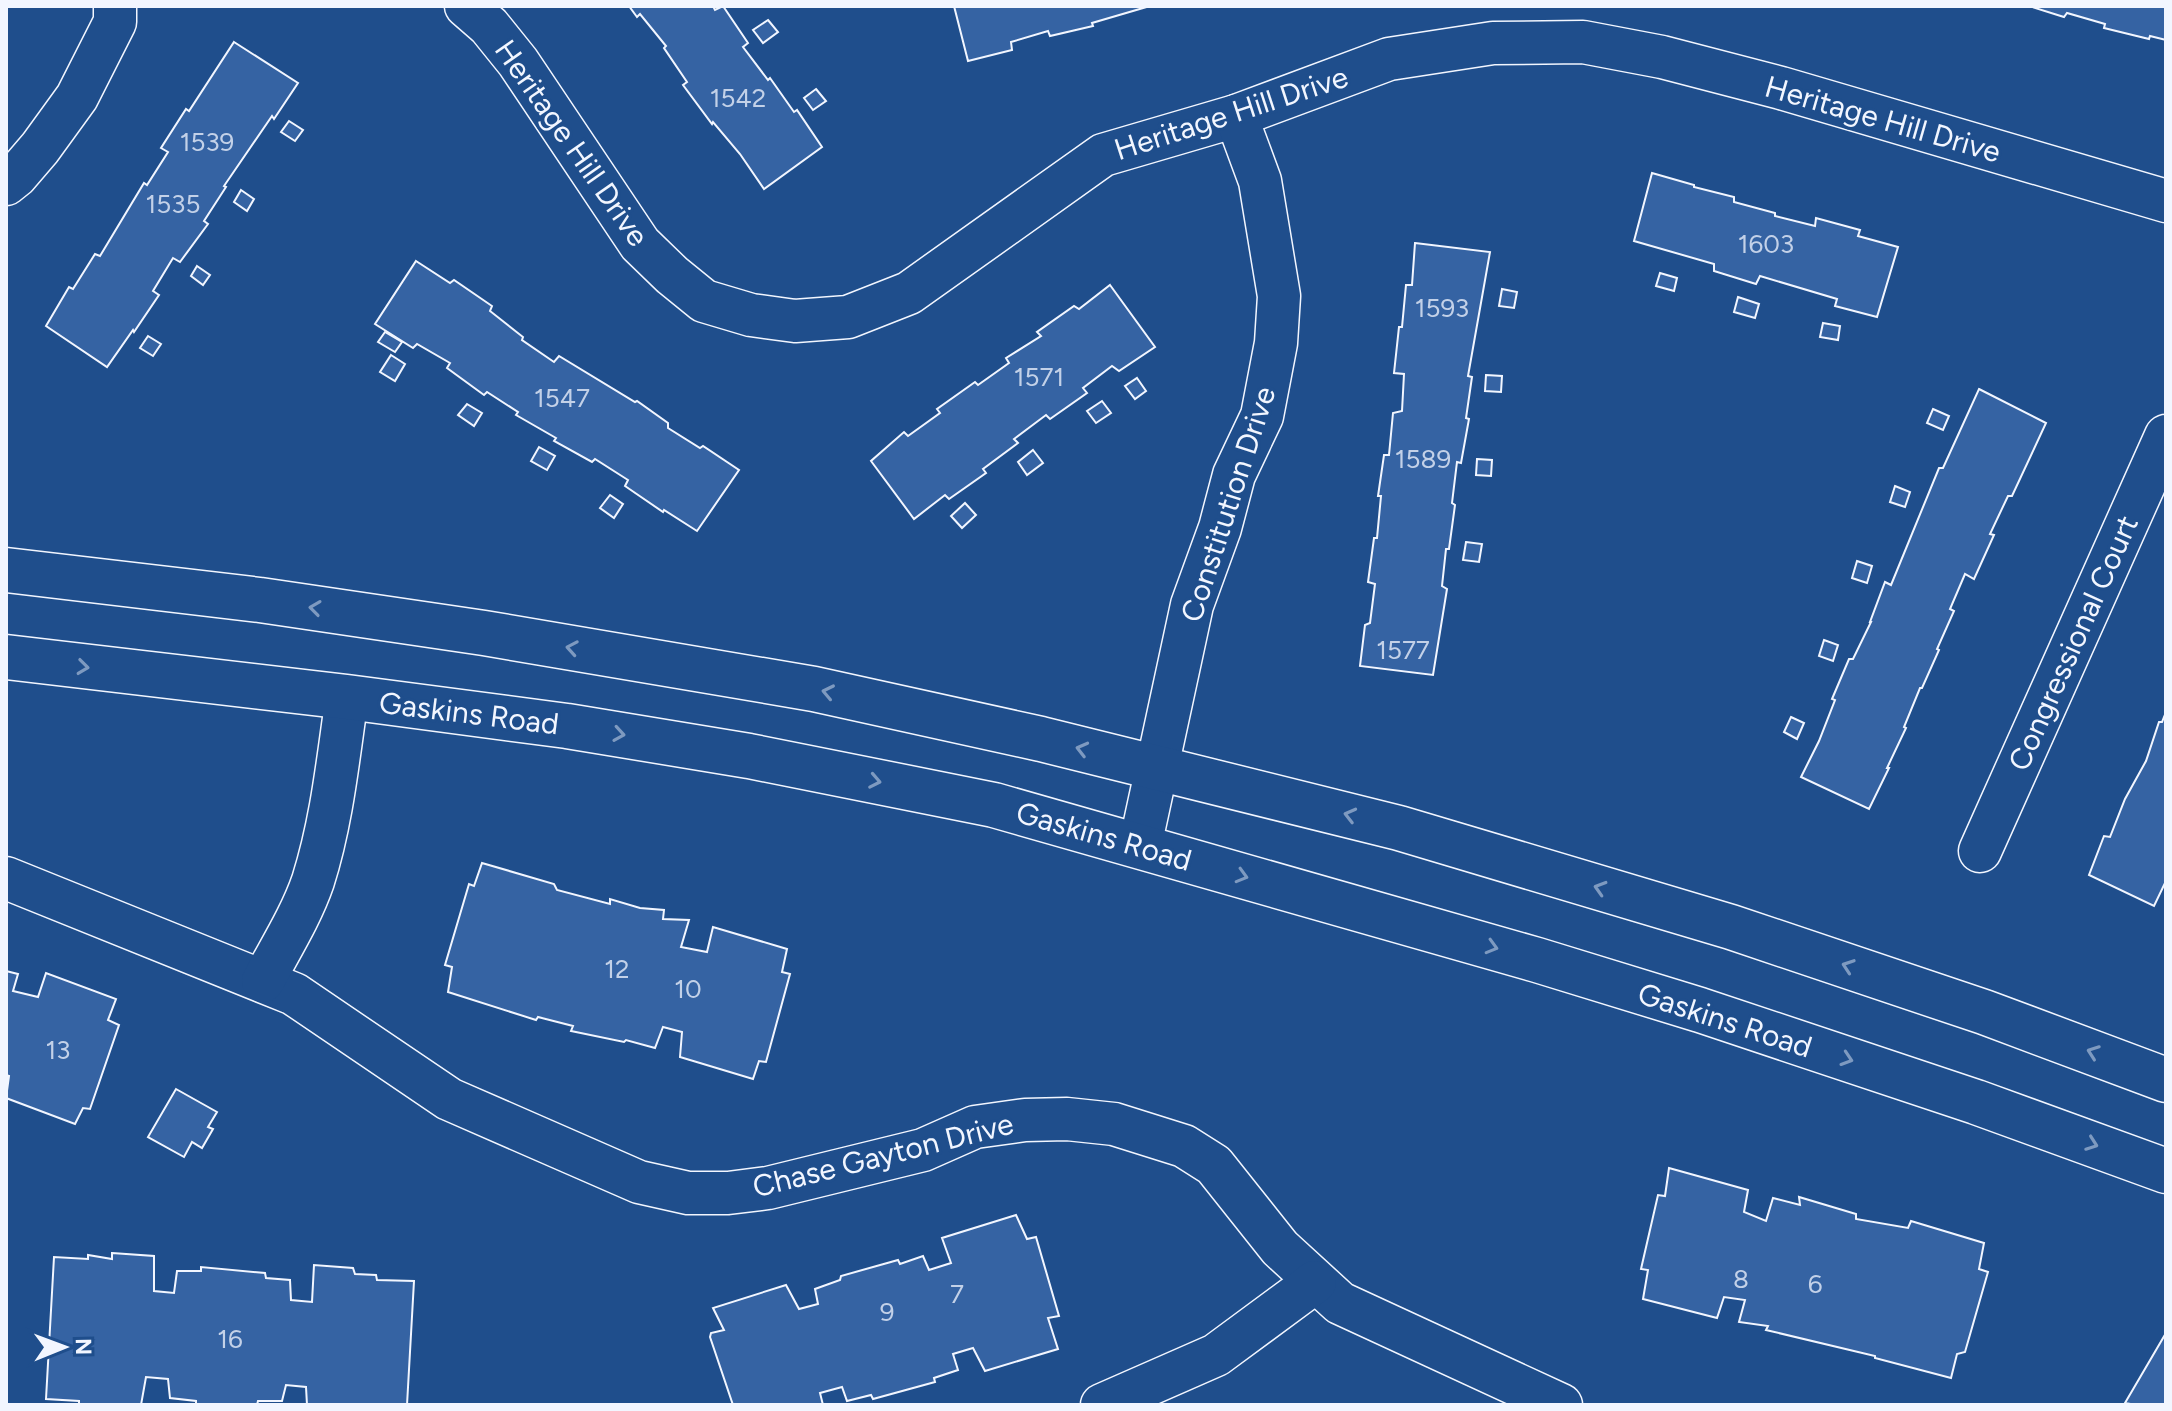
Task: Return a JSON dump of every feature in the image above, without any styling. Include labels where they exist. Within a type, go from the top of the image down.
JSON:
[{"type":"main road","points":[[6,570],[260,600],[426,624],[814,689],[1026,735],[1399,828],[1731,927],[1984,1012],[2166,1080]]},
{"type":"main road","name":"Gaskins Road","points":[[6,657],[567,726],[749,756],[994,805],[1537,960],[1700,1010],[1976,1102],[2166,1171]]},
{"type":"street","points":[[6,184],[40,148],[77,97],[115,22],[115,6]]},
{"type":"street","name":"Heritage Hill Drive","points":[[466,6],[489,26],[518,62],[640,244],[672,275],[704,301],[751,315],[795,321],[848,317],[909,293],[1103,155],[1236,116],[1389,59],[1493,43],[1583,42],[1662,57],[1781,88],[2166,201]]},
{"type":"street","name":"Constitution Drive","points":[[1140,846],[1192,605],[1220,528],[1234,475],[1262,416],[1276,343],[1279,296],[1260,181],[1236,116]]},
{"type":"street","name":"Congressional Court","points":[[1980,851],[2166,436]]},
{"type":"street","points":[[263,981],[312,883],[332,808],[347,697]]},
{"type":"street","name":"Chase Gayton Drive","points":[[6,878],[294,994],[449,1099],[639,1182],[688,1193],[728,1193],[768,1188],[923,1150],[975,1127],[1025,1120],[1067,1119],[1114,1124],[1184,1146],[1214,1165],[1280,1248],[1340,1303],[1561,1405]]},
{"type":"street","points":[[1102,1405],[1216,1355],[1315,1282]]},
{"type":"building","points":[[629,6],[713,6],[715,10],[723,6],[748,43],[743,47],[794,112],[797,110],[822,147],[764,189],[740,154],[712,124],[683,85],[687,82],[664,48],[666,46],[640,14],[637,17]]},
{"type":"building","points":[[954,6],[1150,6],[1092,23],[1093,26],[1050,36],[1048,31],[1011,42],[1012,50],[968,61]]},
{"type":"building","points":[[2029,6],[2166,6],[2166,40],[2104,28],[2105,24],[2067,13],[2064,17]]},
{"type":"building","points":[[768,20],[778,32],[763,43],[753,30]]},
{"type":"building","points":[[234,42],[298,83],[224,186],[204,221],[208,224],[180,262],[173,258],[153,291],[159,295],[107,367],[46,326],[69,287],[73,289],[95,254],[100,256],[144,183],[147,185],[168,152],[161,148]]},
{"type":"building","points":[[816,89],[826,101],[813,110],[804,98]]},
{"type":"building","points":[[289,121],[303,130],[295,141],[281,132]]},
{"type":"building","points":[[1652,173],[1734,197],[1734,202],[1775,213],[1775,216],[1815,226],[1816,218],[1860,230],[1858,236],[1898,247],[1877,317],[1835,306],[1837,299],[1760,276],[1756,284],[1714,271],[1714,264],[1634,241]]},
{"type":"building","points":[[241,190],[254,199],[247,211],[234,202]]},
{"type":"building","points":[[1415,243],[1490,252],[1468,376],[1472,377],[1466,418],[1469,419],[1461,463],[1457,462],[1452,503],[1455,505],[1442,586],[1447,589],[1433,675],[1360,666],[1365,625],[1370,623],[1375,584],[1368,582],[1374,538],[1377,538],[1381,496],[1378,496],[1384,455],[1389,455],[1393,413],[1402,411],[1404,374],[1394,373],[1406,285],[1412,285]]},
{"type":"building","points":[[416,261],[450,283],[454,280],[492,306],[490,311],[523,337],[522,340],[554,362],[559,356],[637,401],[668,423],[668,428],[739,470],[697,531],[625,486],[628,480],[595,459],[592,462],[554,441],[556,438],[516,415],[518,412],[487,392],[484,395],[447,368],[450,363],[417,344],[413,348],[375,324]]},
{"type":"building","points":[[197,266],[210,275],[203,285],[191,276]]},
{"type":"building","points":[[1660,273],[1677,278],[1674,291],[1656,286]]},
{"type":"building","points":[[1110,285],[1155,347],[1119,371],[1112,366],[1083,388],[1087,393],[1050,419],[1046,415],[1014,439],[1018,443],[983,469],[986,473],[949,499],[945,495],[914,519],[871,461],[904,432],[908,436],[940,413],[937,409],[1009,363],[1006,358],[1041,336],[1037,332],[1074,306],[1079,309]]},
{"type":"building","points":[[1502,289],[1517,292],[1514,308],[1499,306]]},
{"type":"building","points":[[1738,297],[1759,304],[1755,318],[1734,312]]},
{"type":"building","points":[[1823,323],[1840,326],[1838,340],[1820,337]]},
{"type":"building","points":[[385,332],[402,342],[395,352],[378,342]]},
{"type":"building","points":[[148,336],[161,344],[153,356],[140,348]]},
{"type":"building","points":[[391,355],[405,364],[395,381],[380,372]]},
{"type":"building","points":[[1486,375],[1502,376],[1501,392],[1485,391]]},
{"type":"building","points":[[1137,378],[1146,391],[1135,399],[1125,386]]},
{"type":"building","points":[[1979,389],[2046,423],[2012,496],[2008,496],[1990,534],[1994,535],[1974,579],[1965,574],[1950,609],[1954,611],[1939,650],[1869,809],[1801,777],[1819,741],[1849,659],[1853,659],[1871,622],[1885,582],[1891,585],[1939,468],[1943,468]]},
{"type":"building","points":[[1102,401],[1111,413],[1096,423],[1087,411]]},
{"type":"building","points":[[467,404],[482,413],[474,426],[458,415]]},
{"type":"building","points":[[1933,409],[1949,416],[1943,430],[1927,423]]},
{"type":"building","points":[[539,447],[555,456],[547,470],[531,461]]},
{"type":"building","points":[[1033,450],[1043,463],[1027,475],[1018,462]]},
{"type":"building","points":[[1477,459],[1492,460],[1491,476],[1476,475]]},
{"type":"building","points":[[1895,486],[1910,492],[1905,507],[1890,502]]},
{"type":"building","points":[[610,495],[623,504],[614,518],[600,508]]},
{"type":"building","points":[[965,503],[976,515],[962,528],[951,516]]},
{"type":"building","points":[[1466,542],[1482,544],[1479,562],[1463,560]]},
{"type":"building","points":[[1857,561],[1872,566],[1867,583],[1852,578]]},
{"type":"building","points":[[1824,640],[1838,645],[1833,661],[1819,656]]},
{"type":"building","points":[[2166,712],[2166,881],[2154,906],[2089,875],[2104,836],[2110,837]]},
{"type":"building","points":[[1791,717],[1804,723],[1797,739],[1784,732]]},
{"type":"building","points":[[482,863],[554,884],[557,890],[610,904],[610,899],[640,908],[664,910],[663,919],[689,920],[681,947],[707,952],[713,927],[787,949],[782,972],[790,974],[766,1062],[759,1061],[753,1079],[680,1057],[682,1032],[663,1027],[655,1048],[571,1031],[573,1026],[538,1017],[536,1020],[448,992],[452,967],[445,965],[469,884],[474,886]]},
{"type":"building","points":[[6,971],[18,974],[13,991],[38,997],[46,973],[116,999],[108,1020],[119,1025],[90,1109],[83,1108],[75,1124],[6,1098],[9,1076],[6,1075]]},
{"type":"building","points":[[176,1089],[217,1112],[208,1127],[213,1129],[202,1148],[192,1142],[184,1157],[148,1137]]},
{"type":"building","points":[[1669,1168],[1748,1190],[1744,1212],[1766,1221],[1773,1198],[1800,1205],[1799,1197],[1856,1214],[1856,1219],[1908,1228],[1911,1221],[1984,1243],[1979,1269],[1988,1272],[1965,1352],[1957,1354],[1951,1378],[1766,1330],[1768,1326],[1739,1322],[1745,1300],[1724,1297],[1717,1318],[1643,1299],[1648,1270],[1641,1269],[1658,1195],[1665,1196]]},
{"type":"building","points":[[1016,1215],[1027,1239],[1036,1237],[1059,1316],[1048,1318],[1058,1349],[985,1371],[973,1348],[953,1354],[958,1370],[934,1378],[935,1382],[873,1399],[871,1395],[847,1401],[842,1387],[820,1393],[823,1405],[733,1405],[710,1337],[711,1333],[724,1330],[713,1308],[786,1285],[799,1309],[818,1304],[815,1289],[840,1280],[841,1276],[923,1256],[929,1270],[951,1263],[942,1238]]},
{"type":"building","points":[[112,1253],[154,1256],[154,1291],[174,1293],[177,1271],[201,1271],[201,1267],[265,1273],[266,1278],[290,1280],[291,1300],[312,1302],[314,1265],[353,1268],[355,1274],[376,1275],[377,1280],[414,1281],[407,1405],[307,1405],[306,1387],[286,1385],[282,1401],[258,1401],[257,1405],[196,1405],[196,1401],[170,1398],[168,1379],[146,1377],[141,1405],[88,1405],[79,1404],[79,1401],[46,1399],[54,1257],[88,1259],[88,1255],[112,1259]]},
{"type":"building","points":[[2166,1333],[2166,1405],[2125,1403]]}]
